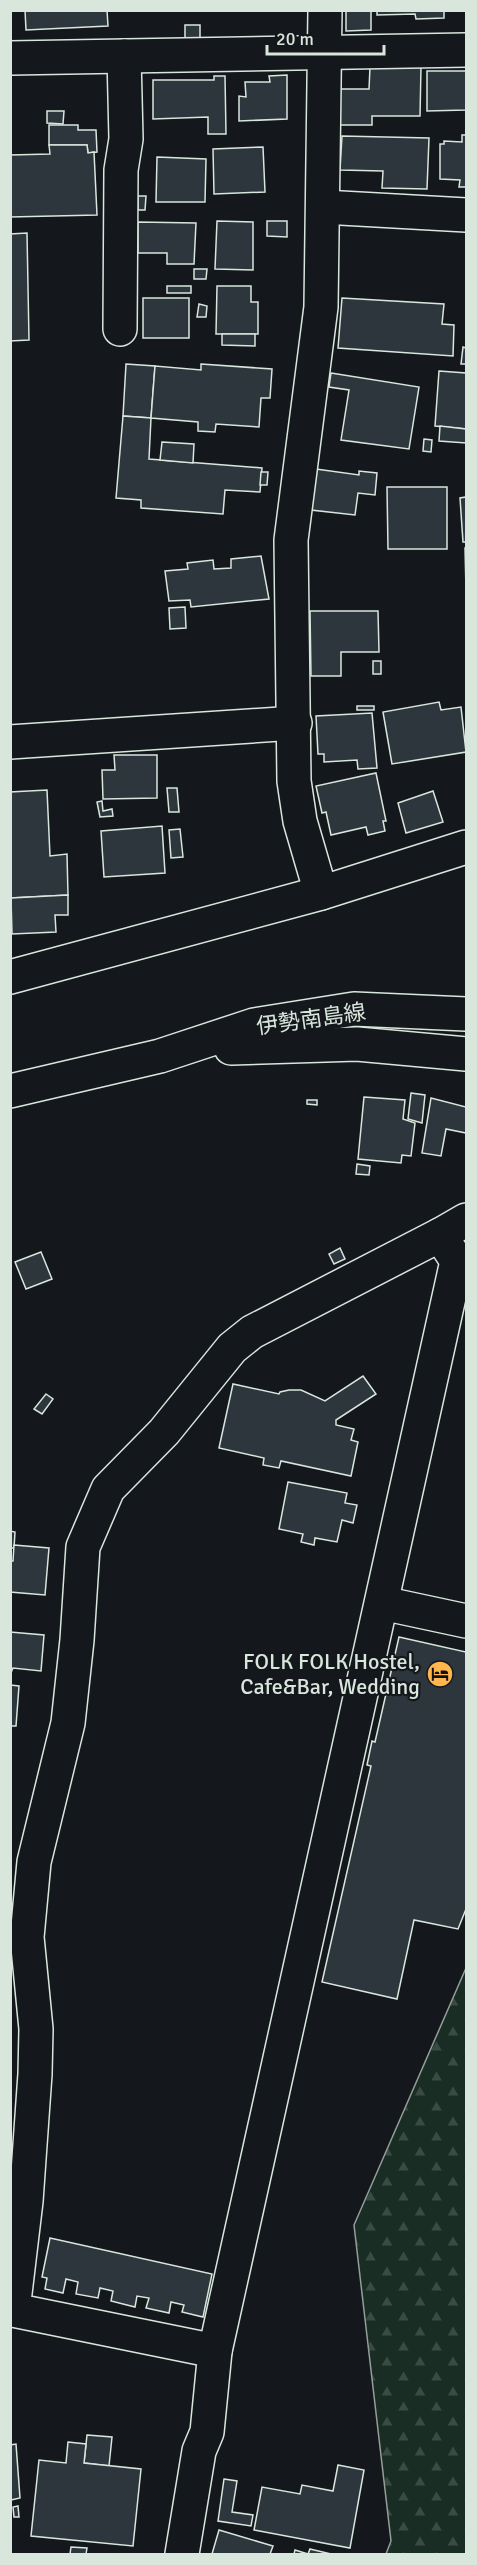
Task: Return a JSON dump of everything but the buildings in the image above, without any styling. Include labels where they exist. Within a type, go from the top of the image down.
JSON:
[{"type":"street","points":[[321,893],[300,821],[294,781],[291,540],[321,307],[325,10]]},
{"type":"street","points":[[10,58],[466,50]]},
{"type":"street","points":[[120,328],[121,170],[126,139],[124,56]]},
{"type":"street","points":[[323,207],[466,215]]},
{"type":"street","points":[[10,742],[295,723]]},
{"type":"street","points":[[10,976],[321,893],[466,847]]},
{"type":"street","name":"伊勢南島線","points":[[10,1091],[160,1056],[254,1025],[354,1009],[466,1014]]},
{"type":"street","name":"伊勢南島線","points":[[160,1056],[259,1045],[346,1044],[466,1054]]},
{"type":"street","points":[[182,2554],[199,2451],[207,2432],[216,2350],[457,1261],[453,1227],[252,1332],[232,1348],[164,1432],[108,1489],[83,1547],[77,1640],[68,1723],[34,1862],[27,1937],[36,2029],[35,2074],[18,2198],[13,2310],[216,2350]]},
{"type":"street","points":[[382,1603],[466,1621]]},
{"type":"green space","points":[[466,1968],[466,2554],[386,2554],[391,2541],[354,2225]]},
{"type":"place","name":"FOLK FOLK Hostel, Cafe&Bar, Wedding","points":[[440,1674]]}]
